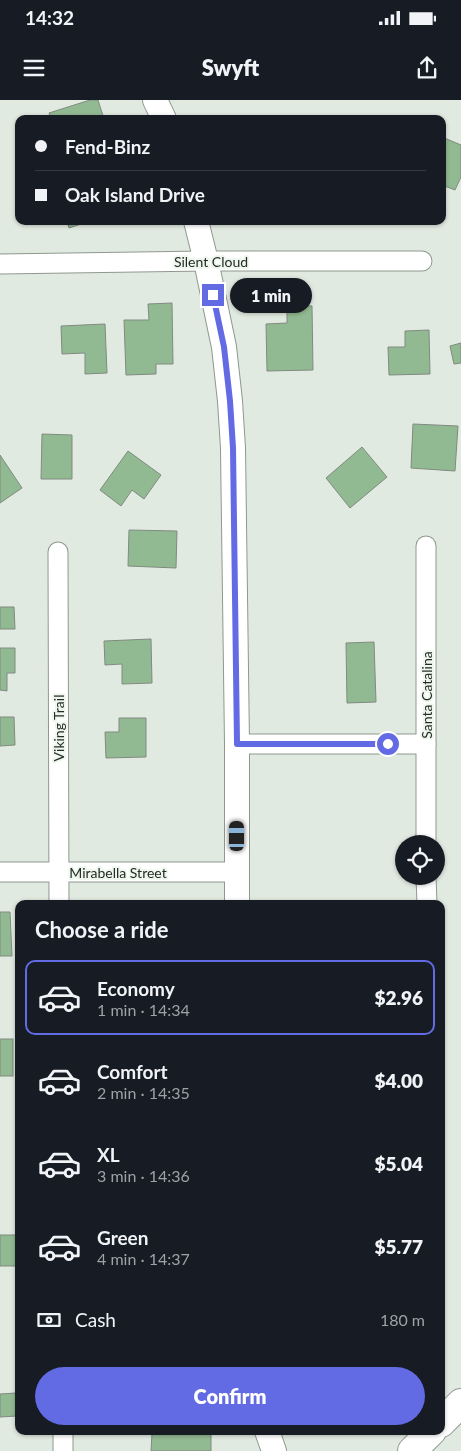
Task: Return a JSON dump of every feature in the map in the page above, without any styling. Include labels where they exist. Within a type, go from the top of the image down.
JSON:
[{"type":"main road","points":[[445,1418],[461,1403]]},
{"type":"main road","points":[[412,1451],[428,1435]]},
{"type":"street","points":[[155,100],[162,115]]},
{"type":"street","points":[[197,225],[224,347],[232,429],[237,744],[237,900]]},
{"type":"street","name":"Silent Cloud","points":[[0,264],[206,261],[422,261]]},
{"type":"street","name":"Santa Catalina","points":[[426,546],[426,835]]},
{"type":"street","name":"Viking Trail","points":[[58,552],[59,900]]},
{"type":"street","points":[[237,744],[426,744]]},
{"type":"street","name":"Mirabella Street","points":[[0,872],[237,872]]},
{"type":"street","points":[[426,885],[426,900]]},
{"type":"street","points":[[63,1435],[63,1451]]},
{"type":"street","points":[[268,1435],[274,1451]]},
{"type":"building","points":[[90,100],[98,100],[103,115],[50,115],[49,113]]},
{"type":"building","points":[[446,139],[461,145],[461,177],[455,190],[446,187]]},
{"type":"building","points":[[172,303],[173,364],[156,364],[156,374],[126,375],[124,320],[149,320],[148,304]]},
{"type":"building","points":[[287,306],[312,306],[313,370],[267,371],[266,324],[287,323]]},
{"type":"building","points":[[105,324],[107,373],[85,374],[85,353],[62,354],[61,326]]},
{"type":"building","points":[[429,330],[430,374],[389,375],[388,347],[405,347],[405,331]]},
{"type":"building","points":[[461,343],[461,363],[454,364],[450,346]]},
{"type":"building","points":[[413,424],[458,426],[455,471],[411,468]]},
{"type":"building","points":[[42,434],[72,435],[72,479],[41,479]]},
{"type":"building","points":[[362,447],[387,477],[350,508],[326,478]]},
{"type":"building","points":[[128,451],[161,475],[144,499],[132,490],[121,506],[100,490]]},
{"type":"building","points":[[0,455],[22,488],[0,503]]},
{"type":"building","points":[[129,530],[177,531],[176,568],[128,566]]},
{"type":"building","points":[[0,607],[14,607],[15,629],[0,629]]},
{"type":"building","points":[[151,639],[152,683],[122,684],[122,664],[105,665],[104,641]]},
{"type":"building","points":[[374,642],[376,702],[347,703],[346,643]]},
{"type":"building","points":[[0,648],[15,648],[15,673],[7,673],[7,691],[0,690]]},
{"type":"building","points":[[0,717],[14,717],[15,745],[0,746]]},
{"type":"building","points":[[119,718],[146,718],[146,757],[106,758],[105,732],[119,732]]},
{"type":"building","points":[[0,912],[10,912],[12,956],[0,956]]},
{"type":"building","points":[[0,1039],[13,1039],[13,1076],[0,1076]]},
{"type":"building","points":[[0,1235],[15,1235],[15,1266],[0,1266]]},
{"type":"building","points":[[15,1393],[15,1416],[0,1417],[0,1394]]},
{"type":"building","points":[[152,1435],[211,1435],[211,1451],[151,1451]]},
{"type":"route","points":[[213,295],[224,347],[233,448],[237,744],[388,744]]}]
